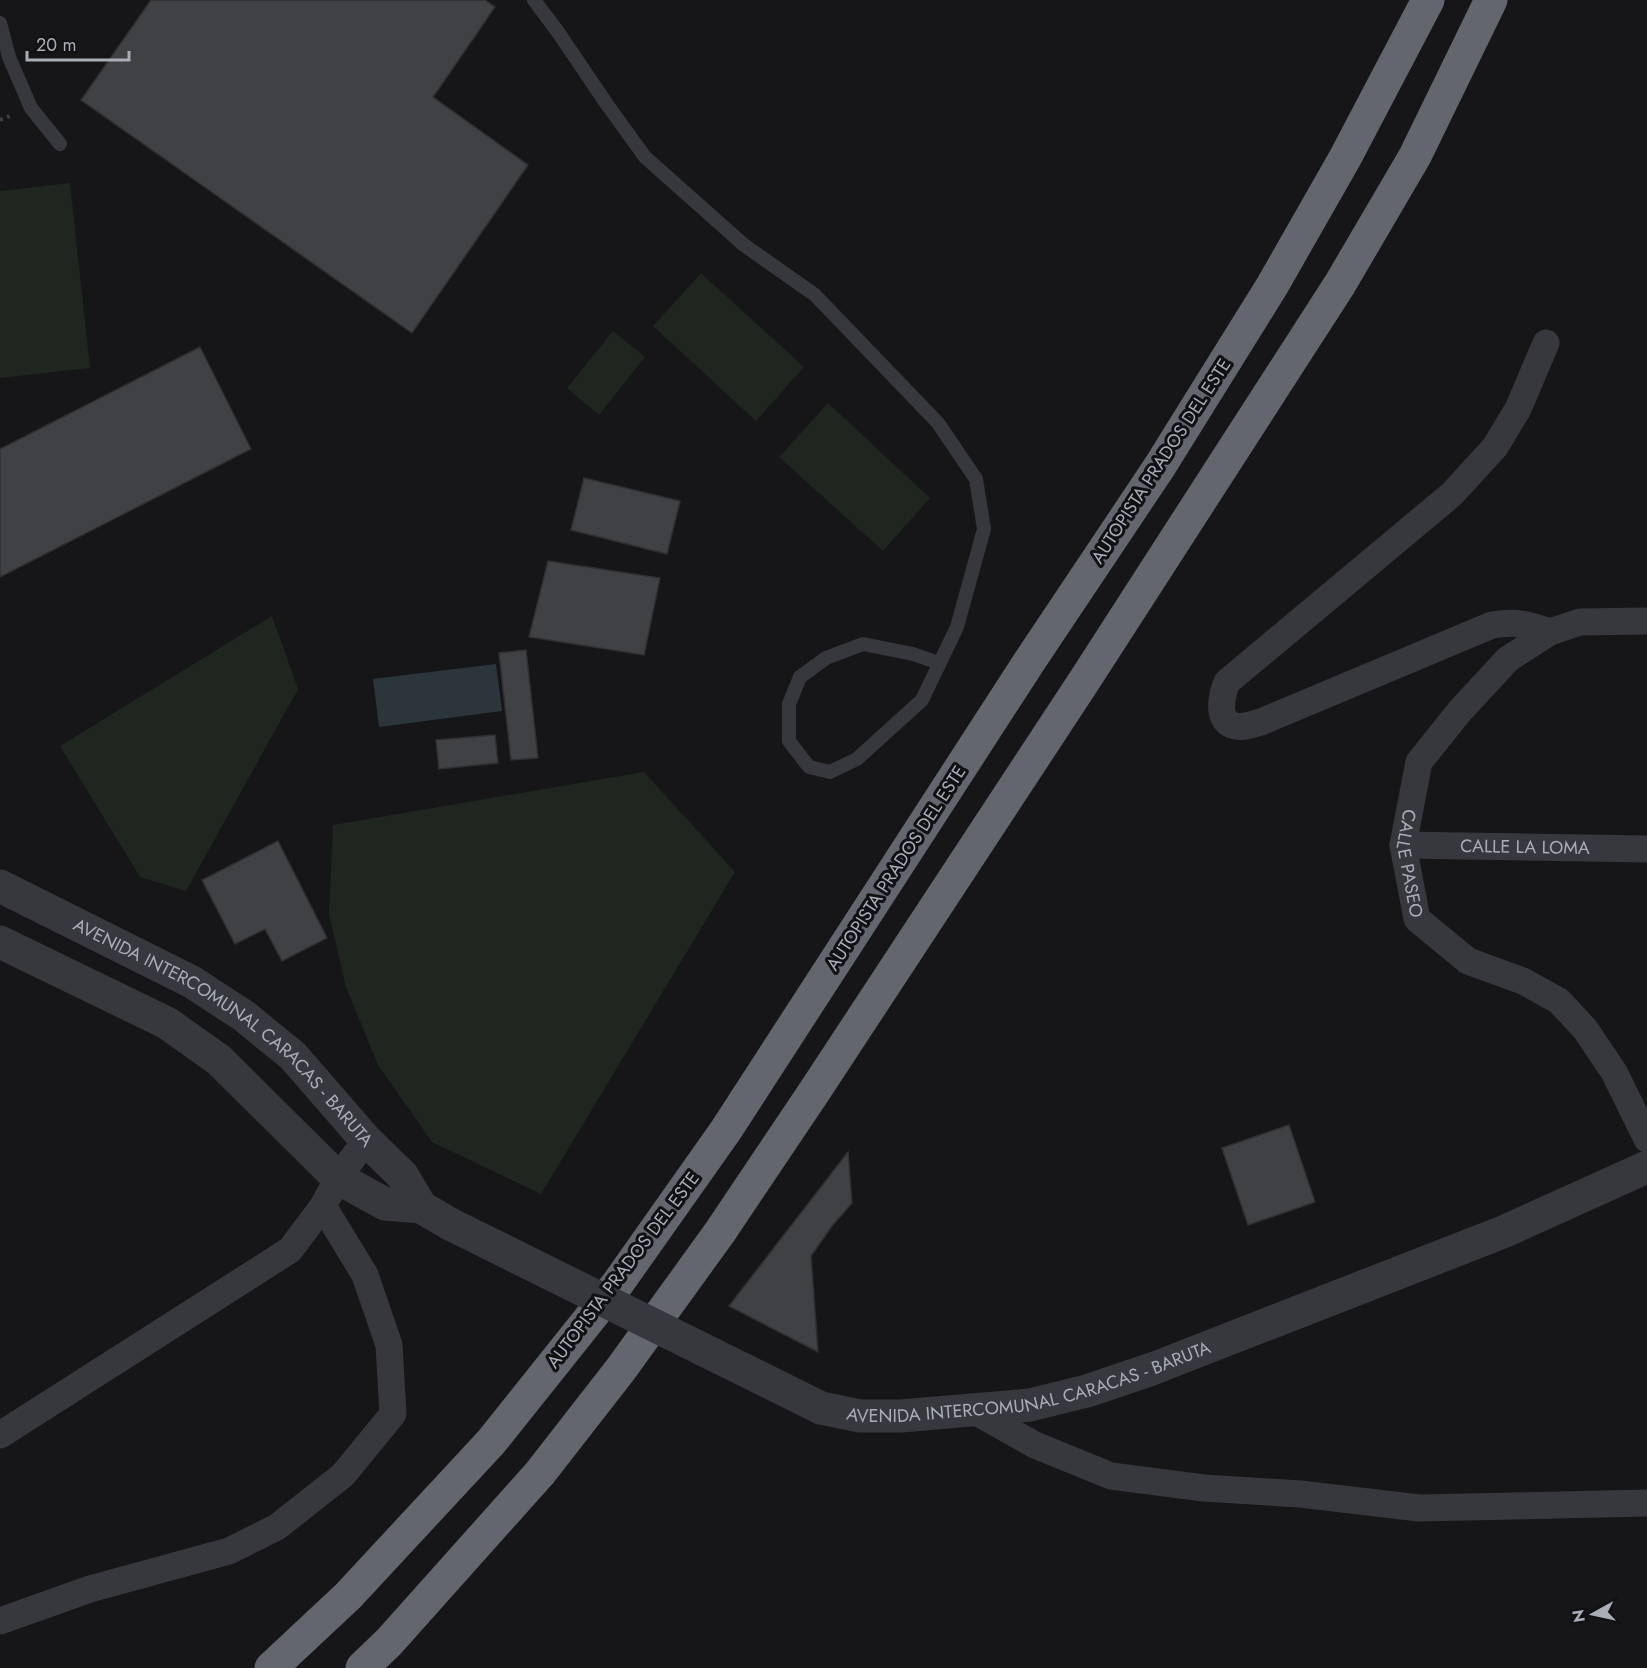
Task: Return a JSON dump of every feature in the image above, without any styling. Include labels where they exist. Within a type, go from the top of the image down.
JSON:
[{"type":"highway","name":"AUTOPISTA PRADOS DEL ESTE","points":[[271,1668],[348,1596],[490,1442],[618,1284],[726,1130],[1029,662],[1160,465],[1259,306],[1345,158],[1428,0]]},
{"type":"highway","points":[[362,1668],[389,1642],[540,1473],[621,1369],[739,1204],[1080,688],[1340,284],[1415,156],[1491,0]]},
{"type":"street","points":[[1546,342],[1518,409],[1496,447],[1452,494],[1227,682],[1221,706],[1223,717],[1231,725],[1240,727],[1261,722],[1492,625],[1510,622],[1526,623],[1550,632]]},
{"type":"street","name":"CALLE PASEO","points":[[1647,621],[1580,622],[1550,632],[1508,659],[1459,712],[1419,762],[1403,845],[1416,919],[1468,961],[1523,981],[1559,1000],[1585,1029],[1614,1072],[1647,1139]]},
{"type":"street","name":"CALLE LA LOMA","points":[[1403,845],[1647,849]]},
{"type":"street","name":"AVENIDA INTERCOMUNAL CARACAS - BARUTA","points":[[0,886],[192,982],[244,1016],[293,1056],[366,1140],[402,1175],[421,1207]]},
{"type":"street","name":"AVENIDA INTERCOMUNAL CARACAS - BARUTA","points":[[0,942],[167,1023],[219,1060],[331,1192],[385,1204],[421,1207],[450,1224],[821,1408],[860,1416],[901,1416],[1030,1405],[1087,1391],[1152,1369],[1503,1232],[1647,1167]]},
{"type":"street","points":[[0,1435],[290,1250],[366,1140]]},
{"type":"street","points":[[0,1621],[90,1589],[229,1551],[277,1527],[343,1476],[393,1414],[389,1345],[365,1275],[331,1192]]},
{"type":"street","points":[[973,1410],[1035,1445],[1111,1476],[1204,1488],[1300,1494],[1419,1508],[1647,1503]]},
{"type":"lane","points":[[534,0],[645,157],[744,245],[815,295],[938,423],[976,479],[984,529],[957,627],[922,700],[857,759],[830,772],[809,767],[789,741],[789,704],[800,677],[826,658],[863,644],[913,654],[939,663]]},
{"type":"lane","points":[[0,23],[9,57],[31,108],[60,144]]},
{"type":"shaded area","points":[[70,183],[90,368],[0,378],[0,191]]},
{"type":"shaded area","points":[[701,273],[804,367],[756,421],[653,326]]},
{"type":"shaded area","points":[[613,331],[645,357],[599,415],[567,388]]},
{"type":"shaded area","points":[[828,403],[930,498],[883,551],[779,457]]},
{"type":"shaded area","points":[[272,616],[298,689],[186,891],[140,877],[60,746]]},
{"type":"shaded area","points":[[496,664],[502,711],[379,727],[373,679]]},
{"type":"shaded area","points":[[644,772],[735,872],[541,1194],[432,1142],[378,1065],[346,987],[329,915],[333,825]]},
{"type":"building","points":[[151,0],[485,0],[495,7],[433,97],[528,165],[412,333],[81,100]]},
{"type":"building","points":[[200,347],[251,449],[0,577],[0,449]]},
{"type":"building","points":[[584,478],[680,501],[667,554],[571,530]]},
{"type":"building","points":[[548,561],[660,578],[644,655],[529,637]]},
{"type":"building","points":[[526,650],[538,758],[511,760],[499,653]]},
{"type":"building","points":[[495,735],[498,763],[439,769],[436,740]]},
{"type":"building","points":[[278,841],[327,938],[282,961],[265,929],[235,944],[202,880]]},
{"type":"building","points":[[1289,1125],[1315,1202],[1248,1225],[1222,1148]]},
{"type":"building","points":[[848,1152],[852,1203],[811,1256],[818,1352],[729,1306]]}]
